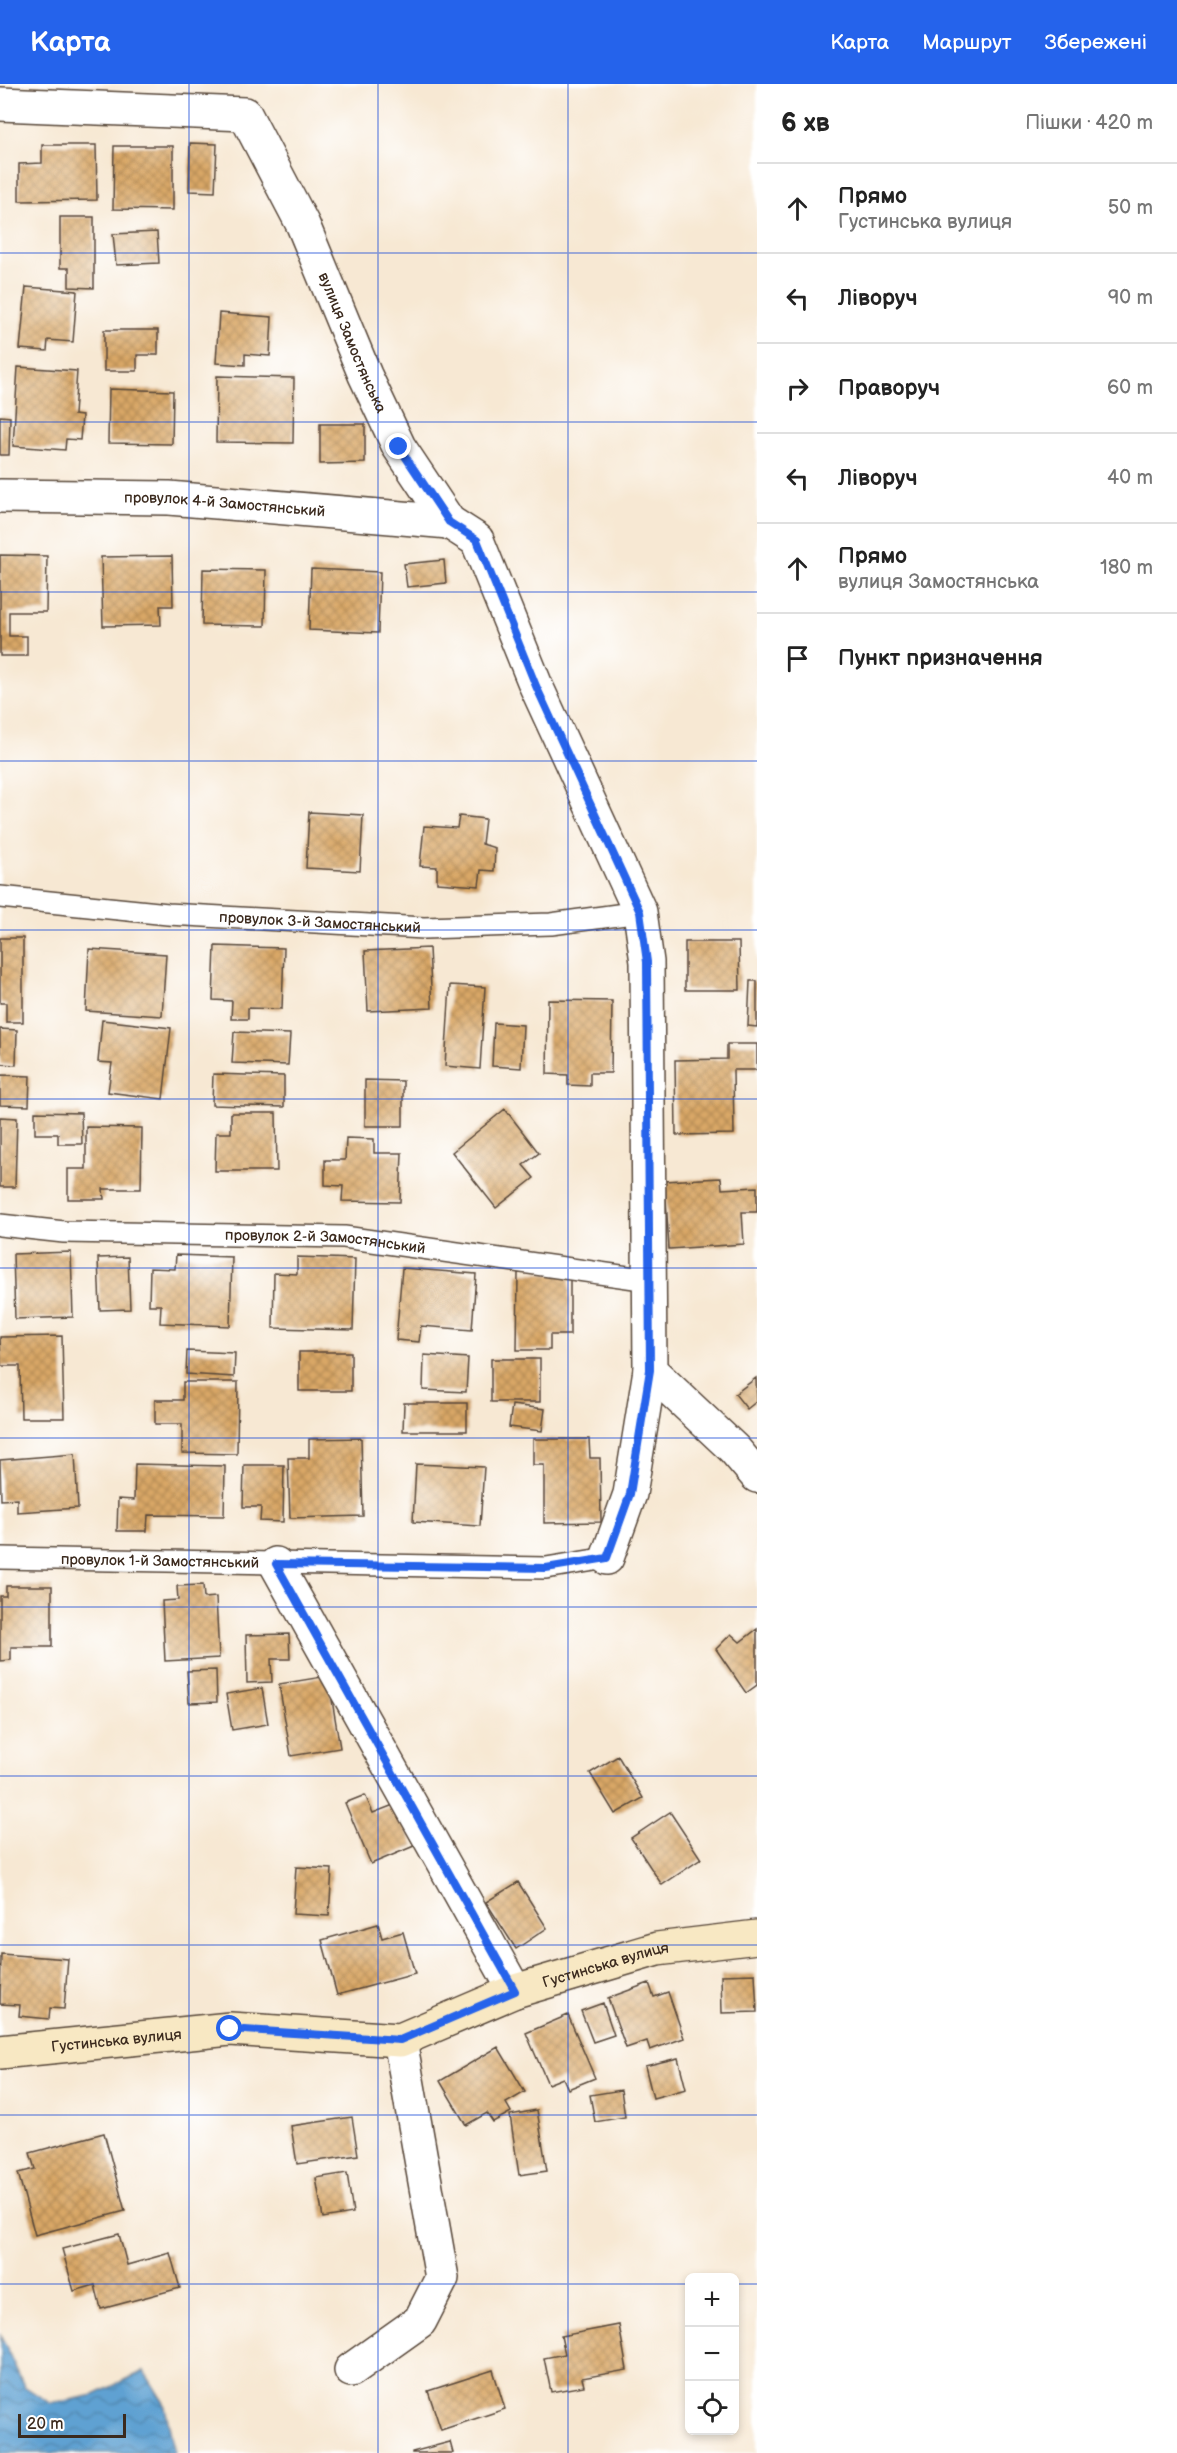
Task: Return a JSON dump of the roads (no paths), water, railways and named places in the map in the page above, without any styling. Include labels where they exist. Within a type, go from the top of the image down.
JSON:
[{"type":"main road","name":"Густинська вулиця","points":[[0,2052],[230,2029],[400,2040],[515,1991],[657,1949],[757,1937]]},
{"type":"street","name":"вулиця Замостянська","points":[[0,104],[244,114],[303,225],[365,375],[399,447],[449,522],[477,540],[536,686],[640,912],[647,962],[650,1370],[630,1494],[607,1558]]},
{"type":"street","name":"провулок 4-й Замостянський","points":[[0,496],[169,498],[449,522]]},
{"type":"street","points":[[650,1370],[734,1449],[757,1476]]},
{"type":"street","points":[[276,1564],[515,1991]]},
{"type":"street","points":[[351,2370],[420,2321],[442,2278],[400,2040]]},
{"type":"lane","name":"провулок 3-й Замостянський","points":[[0,897],[168,914],[424,928],[551,924],[640,912]]},
{"type":"lane","name":"провулок 2-й Замостянський","points":[[0,1225],[64,1232],[344,1238],[649,1280]]},
{"type":"lane","name":"провулок 1-й Замостянський","points":[[0,1558],[546,1568],[607,1558]]},
{"type":"water","points":[[0,2334],[24,2386],[51,2404],[94,2395],[144,2371],[164,2403],[175,2453],[0,2453]]}]
